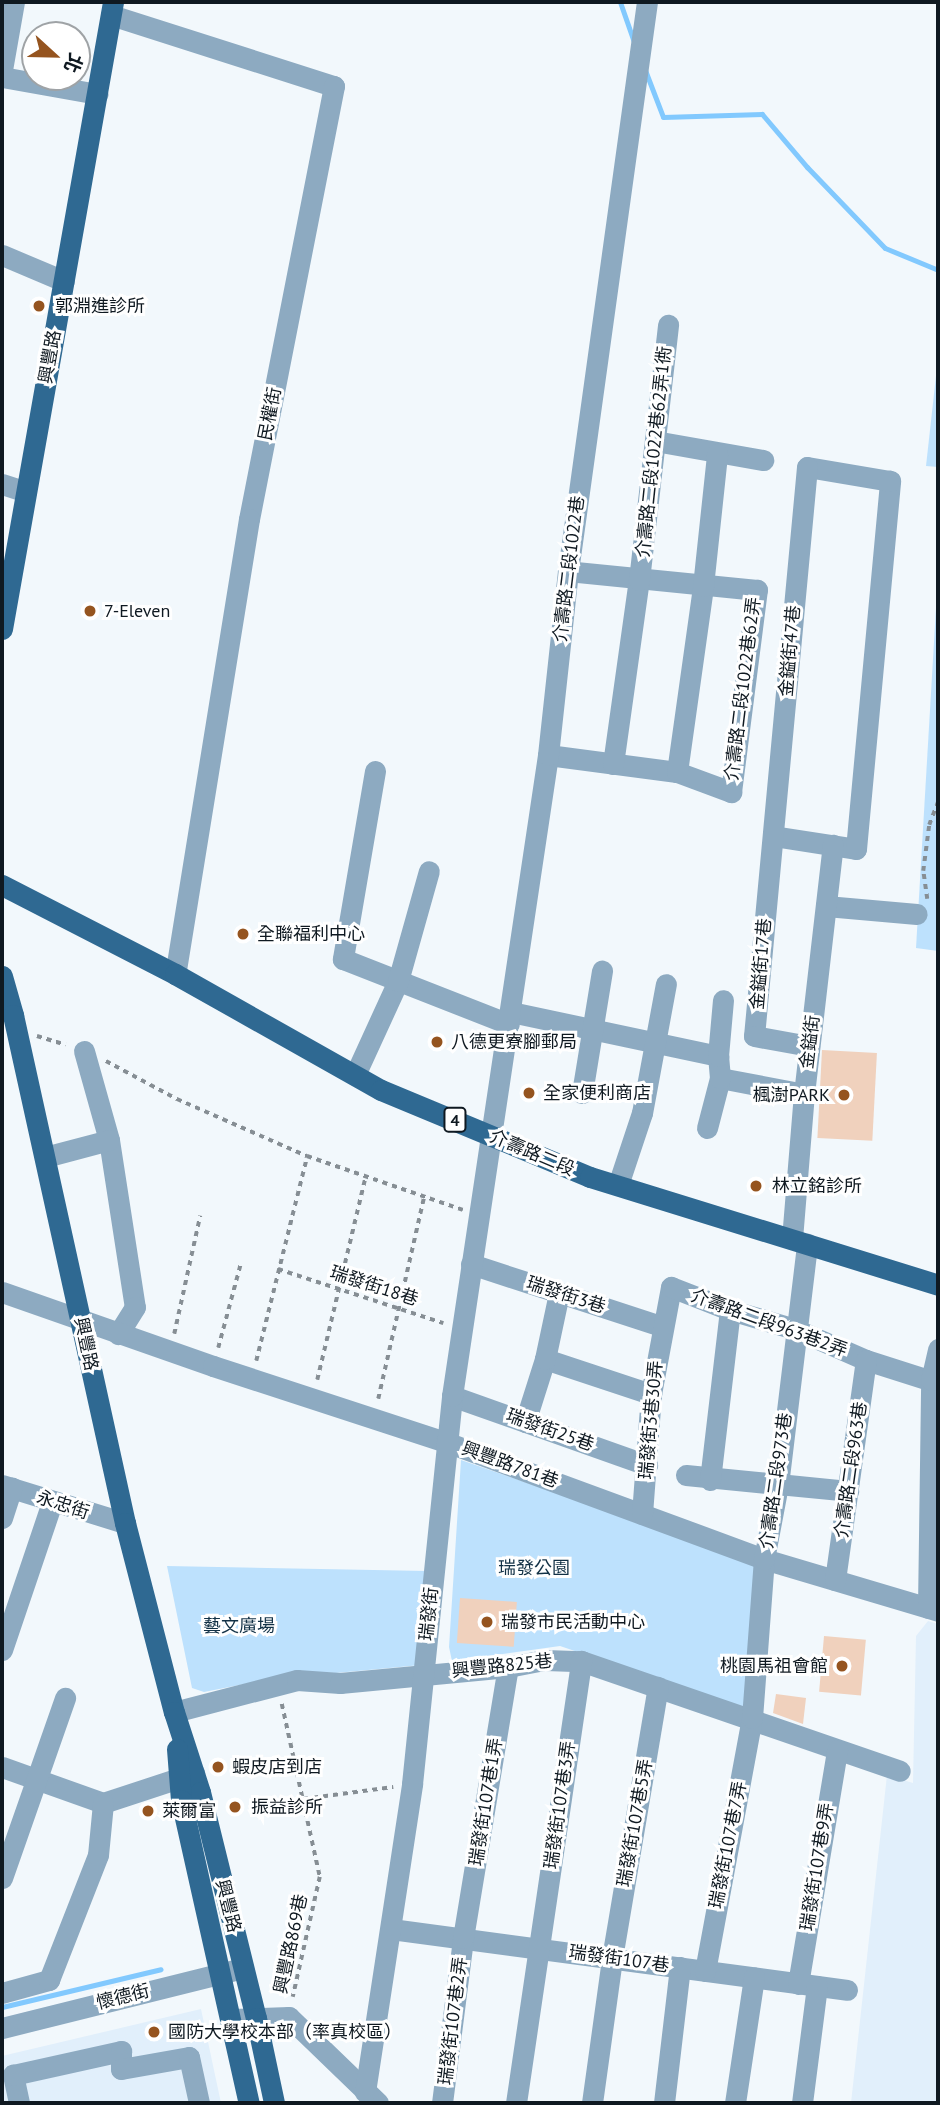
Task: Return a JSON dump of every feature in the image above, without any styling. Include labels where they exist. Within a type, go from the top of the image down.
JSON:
[{"type":"main road","name":"興豐路","points":[[2,629],[112,8]]},
{"type":"main road","name":"介壽路二段","points":[[2,885],[175,974],[382,1090],[618,1185],[938,1285]]},
{"type":"main road","name":"興豐路","points":[[2,976],[45,1157],[125,1523],[174,1712],[187,1775],[256,2018],[274,2103]]},
{"type":"main road","name":"興豐路","points":[[187,1775],[181,1800],[232,2019],[248,2103]]},
{"type":"street","points":[[2,70],[14,2]]},
{"type":"street","name":"介壽路二段1022巷","points":[[493,1136],[548,755],[568,571],[647,2]]},
{"type":"street","name":"民權街","points":[[112,8],[334,86],[250,519],[175,974]]},
{"type":"street","points":[[2,76],[97,94]]},
{"type":"street","points":[[2,255],[64,281]]},
{"type":"street","name":"介壽路二段1022巷62弄1衖","points":[[613,764],[639,580],[668,325]]},
{"type":"street","points":[[655,441],[763,460]]},
{"type":"street","points":[[548,755],[677,772],[703,586],[717,454]]},
{"type":"street","name":"金鎰街47巷","points":[[773,836],[807,467],[890,481],[856,849],[833,845]]},
{"type":"street","points":[[2,484],[26,492]]},
{"type":"street","name":"介壽路二段1022巷62弄","points":[[568,571],[757,590],[731,792],[677,772]]},
{"type":"street","points":[[375,771],[343,960],[510,1018],[594,1029],[718,1056]]},
{"type":"street","points":[[773,836],[833,845]]},
{"type":"street","name":"金鎰街17巷","points":[[773,836],[754,1036],[809,1045]]},
{"type":"street","name":"金鎰街","points":[[799,1242],[804,1094],[833,845]]},
{"type":"street","points":[[355,1074],[398,981],[429,871]]},
{"type":"street","points":[[826,906],[923,908]]},
{"type":"street","points":[[582,1093],[602,971]]},
{"type":"street","points":[[618,1185],[642,1113],[666,984]]},
{"type":"street","points":[[707,1128],[720,1078],[718,1056],[723,1000]]},
{"type":"street","points":[[84,1051],[109,1140],[135,1307],[118,1334]]},
{"type":"street","points":[[720,1078],[804,1094]]},
{"type":"street","name":"瑞發街","points":[[372,2098],[391,1929],[412,1784],[446,1441],[478,1215],[493,1136]]},
{"type":"street","points":[[45,1157],[109,1140]]},
{"type":"street","name":"介壽路二段973巷","points":[[752,1718],[764,1559],[778,1485],[795,1329],[799,1242]]},
{"type":"street","name":"瑞發街3巷","points":[[471,1264],[661,1326]]},
{"type":"street","name":"介壽路二段963巷2弄","points":[[661,1326],[671,1287],[730,1310],[795,1329],[866,1360],[935,1381]]},
{"type":"street","name":"興豐路781巷","points":[[2,1292],[171,1352],[446,1441],[764,1559],[933,1610]]},
{"type":"street","points":[[525,1422],[545,1359],[559,1293]]},
{"type":"street","points":[[710,1480],[730,1310]]},
{"type":"street","name":"瑞發街3巷30弄","points":[[642,1514],[651,1394],[661,1326]]},
{"type":"street","points":[[933,1610],[935,1381],[938,1349]]},
{"type":"street","points":[[545,1359],[651,1394]]},
{"type":"street","name":"介壽路二段963巷","points":[[835,1580],[866,1360]]},
{"type":"street","name":"瑞發街25巷","points":[[452,1396],[647,1465]]},
{"type":"street","points":[[686,1475],[710,1480],[848,1491]]},
{"type":"street","points":[[2,1518],[7,1487]]},
{"type":"street","name":"永忠街","points":[[7,1487],[125,1523]]},
{"type":"street","points":[[2,1650],[52,1502]]},
{"type":"street","name":"興豐路825巷","points":[[174,1712],[297,1680],[340,1683],[508,1667],[545,1660],[581,1661],[900,1771]]},
{"type":"street","name":"瑞發街107巷3弄","points":[[516,2103],[581,1661]]},
{"type":"street","name":"瑞發街107巷1弄","points":[[463,1938],[508,1667]]},
{"type":"street","name":"瑞發街107巷5弄","points":[[592,2103],[612,1958],[658,1687]]},
{"type":"street","points":[[2,1878],[65,1698]]},
{"type":"street","name":"瑞發街107巷7弄","points":[[705,1971],[752,1718]]},
{"type":"street","name":"瑞發街107巷9弄","points":[[802,2103],[808,1985],[837,1750]]},
{"type":"street","points":[[2,1767],[103,1803],[187,1775]]},
{"type":"street","points":[[2,1993],[49,1980],[97,1855],[103,1803]]},
{"type":"street","name":"瑞發街107巷","points":[[391,1929],[847,1990]]},
{"type":"street","name":"瑞發街107巷2弄","points":[[442,2103],[463,1938]]},
{"type":"street","name":"懷德街","points":[[2,2028],[243,1968]]},
{"type":"street","points":[[664,2103],[680,1968]]},
{"type":"street","points":[[735,2103],[754,1978]]},
{"type":"street","points":[[232,2019],[289,2017],[372,2098]]},
{"type":"street","points":[[19,2103],[8,2075],[121,2051],[121,2069],[189,2057],[198,2103]]},
{"type":"path","points":[[923,908],[923,871],[929,825],[938,802]]},
{"type":"path","points":[[11,1021],[39,1036],[84,1051],[133,1073],[177,1099],[307,1156],[478,1215]]},
{"type":"path","points":[[251,1378],[307,1156]]},
{"type":"path","points":[[313,1397],[365,1178]]},
{"type":"path","points":[[374,1416],[424,1197]]},
{"type":"path","points":[[171,1352],[200,1216]]},
{"type":"path","points":[[213,1366],[241,1262]]},
{"type":"path","name":"瑞發街18巷","points":[[278,1269],[462,1329]]},
{"type":"path","points":[[277,1685],[303,1799],[412,1784]]},
{"type":"path","name":"興豐路869巷","points":[[289,2017],[320,1877],[303,1799]]},
{"type":"shaded area","points":[[928,1621],[938,1624],[938,2103],[851,2103],[887,1775],[913,1783],[916,1636]]},
{"type":"shaded area","name":"國防大學校本部（率真校區）","points":[[201,2009],[221,2103],[2,2103],[2,2056]]},
{"type":"green space","points":[[938,358],[938,467],[926,466]]},
{"type":"green space","points":[[938,574],[938,951],[916,948]]},
{"type":"green space","name":"瑞發公園","points":[[461,1460],[757,1562],[744,1708],[560,1646],[452,1661],[449,1647]]},
{"type":"green space","name":"藝文廣場","points":[[167,1566],[427,1571],[421,1665],[336,1673],[305,1672],[204,1692],[192,1688]]},
{"type":"building","name":"楓澍PARK","points":[[822,1050],[877,1053],[872,1141],[817,1138]]},
{"type":"building","name":"瑞發市民活動中心","points":[[460,1598],[517,1602],[514,1647],[457,1643]]},
{"type":"building","name":"桃園馬祖會館","points":[[824,1636],[866,1640],[861,1695],[819,1692]]},
{"type":"building","points":[[776,1694],[806,1698],[803,1724],[773,1713]]},
{"type":"waterway","points":[[620,2],[634,42]]},
{"type":"waterway","points":[[645,70],[663,117],[762,114],[807,167],[885,248],[938,270]]},
{"type":"waterway","points":[[2,2007],[161,1969]]},
{"type":"place","name":"郭淵進診所","points":[[39,306]]},
{"type":"place","name":"7-Eleven","points":[[90,611]]},
{"type":"place","name":"全聯福利中心","points":[[243,934]]},
{"type":"place","name":"八德更寮腳郵局","points":[[437,1042]]},
{"type":"place","name":"全家便利商店","points":[[529,1093]]},
{"type":"place","name":"楓澍PARK","points":[[844,1095]]},
{"type":"place","name":"林立銘診所","points":[[756,1186]]},
{"type":"place","name":"瑞發市民活動中心","points":[[487,1622]]},
{"type":"place","name":"桃園馬祖會館","points":[[842,1666]]},
{"type":"place","name":"蝦皮店到店","points":[[218,1767]]},
{"type":"place","name":"振益診所","points":[[235,1807]]},
{"type":"place","name":"萊爾富","points":[[148,1811]]},
{"type":"place","name":"國防大學校本部（率真校區）","points":[[154,2032]]}]
